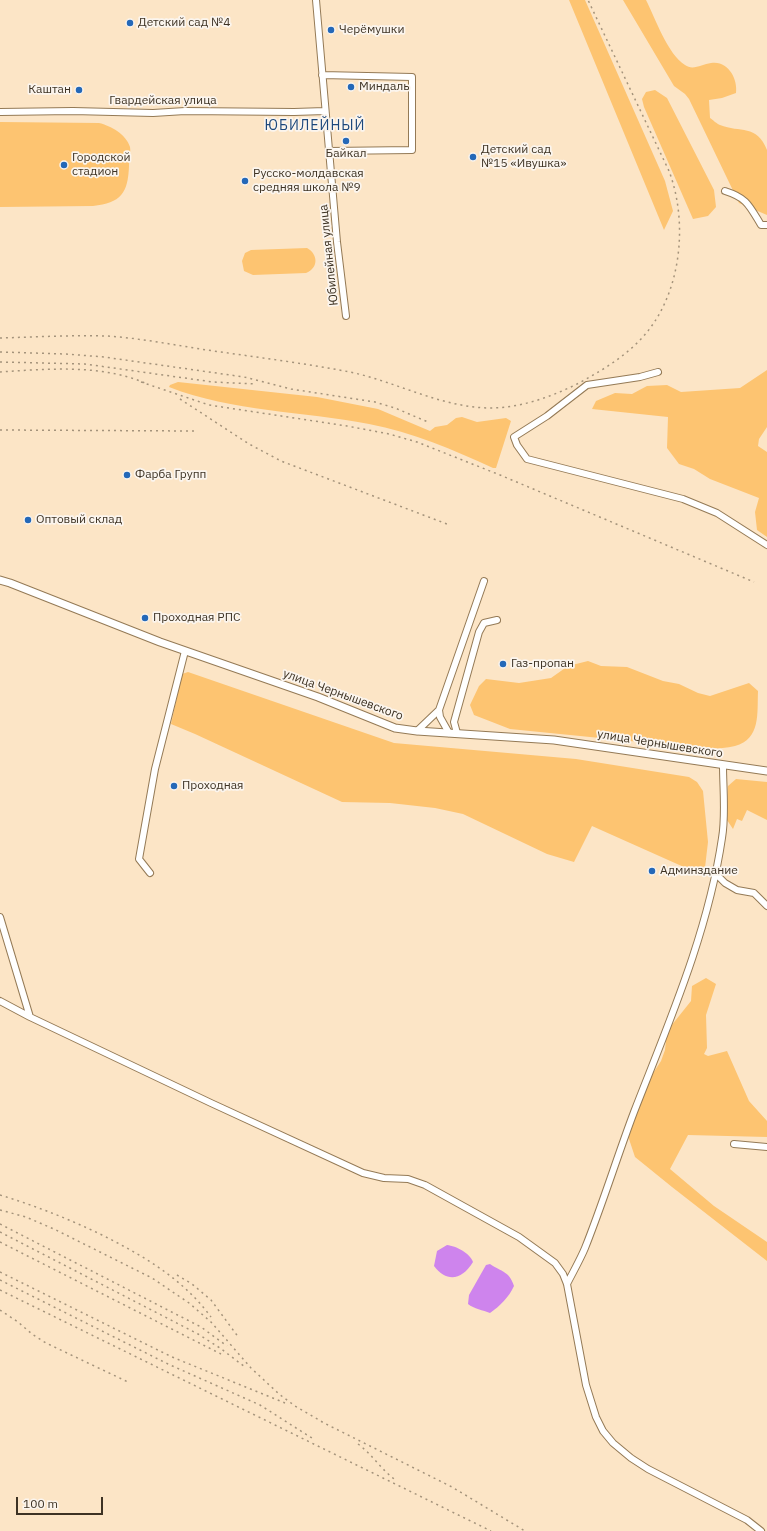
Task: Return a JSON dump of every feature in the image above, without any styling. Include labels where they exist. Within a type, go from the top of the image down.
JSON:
[{"type":"main road","name":"улица Чернышевского","points":[[0,580],[185,651],[318,697],[395,728],[417,731],[569,742],[723,765],[767,770]]},
{"type":"street","name":"Юбилейная улица","points":[[316,0],[337,242],[346,316]]},
{"type":"street","points":[[322,75],[412,77],[412,150],[330,151]]},
{"type":"street","name":"Гвардейская улица","points":[[0,112],[153,113],[185,111],[294,112],[325,110]]},
{"type":"street","points":[[725,191],[739,196],[748,204],[761,225],[767,225]]},
{"type":"street","points":[[658,372],[640,377],[587,385],[547,416],[514,437],[517,445],[527,459],[683,499],[717,513],[767,545]]},
{"type":"street","points":[[417,731],[439,710],[484,581]]},
{"type":"street","points":[[457,733],[454,722],[479,632],[484,623],[497,620]]},
{"type":"street","points":[[150,873],[139,859],[155,769],[185,651]]},
{"type":"street","points":[[439,710],[440,717],[449,733]]},
{"type":"street","points":[[567,1284],[584,1250],[634,1112],[675,1008],[702,927],[716,874],[722,836],[723,765]]},
{"type":"street","points":[[716,874],[725,883],[737,890],[754,893],[767,906]]},
{"type":"street","points":[[0,916],[30,1017]]},
{"type":"street","points":[[0,1001],[30,1017],[211,1103],[363,1173],[384,1178],[408,1179],[425,1185],[525,1241],[555,1264],[563,1274],[567,1284],[586,1385],[596,1416],[603,1431],[613,1443],[631,1458],[648,1469],[747,1520],[761,1531]]},
{"type":"street","points":[[734,1144],[767,1147]]},
{"type":"shaded area","points":[[569,0],[585,0],[665,181],[673,211],[664,230]]},
{"type":"shaded area","points":[[623,0],[646,0],[673,53],[688,67],[717,63],[727,67],[731,72],[735,82],[736,93],[722,98],[709,100],[710,118],[720,125],[753,133],[763,142],[767,150],[767,215],[739,203],[689,99],[674,86]]},
{"type":"shaded area","points":[[655,90],[667,98],[714,190],[716,207],[708,216],[693,219],[644,107],[642,99],[646,92]]},
{"type":"shaded area","name":"Городской стадион","points":[[0,122],[99,123],[113,128],[122,134],[130,147],[128,175],[125,190],[116,199],[103,205],[0,207]]},
{"type":"shaded area","points":[[307,248],[311,251],[316,261],[313,268],[306,273],[253,275],[244,271],[242,261],[245,253],[251,250]]},
{"type":"shaded area","points":[[767,370],[767,427],[759,439],[758,446],[767,452],[767,537],[757,530],[755,512],[759,498],[710,479],[694,469],[679,464],[667,448],[668,417],[592,409],[596,401],[615,393],[632,394],[647,386],[667,385],[681,392],[740,388]]},
{"type":"shaded area","points":[[178,382],[317,397],[378,409],[430,431],[435,427],[447,425],[456,418],[462,417],[477,422],[506,418],[511,421],[496,468],[493,468],[448,448],[385,427],[218,402],[169,387],[170,385]]},
{"type":"shaded area","points":[[588,661],[601,666],[627,667],[663,681],[679,684],[698,693],[710,696],[749,683],[758,691],[756,724],[749,738],[743,743],[726,748],[710,749],[510,729],[474,715],[470,705],[479,686],[486,679],[519,683],[551,678],[568,666]]},
{"type":"shaded area","points":[[188,672],[394,743],[576,759],[689,777],[697,782],[703,791],[708,842],[704,876],[592,826],[574,862],[547,854],[463,814],[435,808],[390,803],[342,802],[171,724],[182,674]]},
{"type":"shaded area","points":[[736,779],[767,782],[767,820],[747,810],[742,821],[737,819],[733,829],[727,820],[728,786]]},
{"type":"shaded area","points":[[706,978],[716,984],[706,1015],[707,1048],[704,1054],[708,1056],[727,1051],[749,1101],[767,1121],[767,1137],[688,1135],[670,1169],[714,1206],[767,1242],[767,1261],[635,1157],[628,1136],[646,1084],[661,1061],[665,1050],[667,1031],[691,1001],[692,986]]},
{"type":"shaded area","points":[[447,1245],[462,1250],[473,1262],[464,1273],[459,1276],[449,1277],[444,1275],[434,1266],[437,1251]]},
{"type":"shaded area","points":[[490,1264],[505,1272],[510,1277],[514,1286],[504,1301],[490,1313],[468,1304],[469,1295],[486,1265]]},
{"type":"railway","points":[[0,338],[106,336],[144,340],[350,372],[367,376],[436,399],[471,407],[501,408],[536,401],[579,383],[595,374],[612,364],[634,346],[655,322],[673,281],[678,259],[679,214],[669,171],[588,0]]},
{"type":"railway","points":[[0,352],[104,357],[244,377],[291,389],[375,402],[395,408],[428,422]]},
{"type":"railway","points":[[0,362],[85,364],[213,382],[256,384]]},
{"type":"railway","points":[[0,372],[55,369],[92,370],[128,377],[145,383]]},
{"type":"railway","points":[[141,382],[209,405],[347,426],[389,434],[417,442],[500,475],[754,582]]},
{"type":"railway","points":[[180,399],[249,444],[281,461],[447,524]]},
{"type":"railway","points":[[0,430],[194,431]]},
{"type":"railway","points":[[0,1195],[65,1218],[133,1251],[175,1280],[200,1303],[211,1317]]},
{"type":"railway","points":[[0,1210],[26,1217],[56,1230],[152,1278],[189,1303],[211,1322],[251,1368],[279,1394],[295,1406],[324,1423],[452,1487],[525,1531]]},
{"type":"railway","points":[[0,1224],[201,1327],[227,1346]]},
{"type":"railway","points":[[0,1232],[198,1334],[245,1367]]},
{"type":"railway","points":[[0,1242],[221,1354]]},
{"type":"railway","points":[[0,1272],[172,1357],[285,1403]]},
{"type":"railway","points":[[177,1275],[192,1284],[211,1300],[239,1338]]},
{"type":"railway","points":[[0,1280],[168,1364],[260,1405],[315,1440]]},
{"type":"railway","points":[[0,1290],[491,1531]]},
{"type":"railway","points":[[0,1310],[46,1343],[128,1382]]},
{"type":"railway","points":[[358,1444],[397,1481]]},
{"type":"place","name":"Детский сад №4","points":[[130,23]]},
{"type":"place","name":"Черёмушки","points":[[331,30]]},
{"type":"place","name":"Миндаль","points":[[351,87]]},
{"type":"place","name":"Каштан","points":[[79,90]]},
{"type":"place","name":"Байкал","points":[[346,141]]},
{"type":"place","name":"Детский сад №15 «Ивушка»","points":[[473,157]]},
{"type":"place","name":"Городской стадион","points":[[64,165]]},
{"type":"place","name":"Русско-молдавская средняя школа №9","points":[[245,181]]},
{"type":"place","name":"Фарба Групп","points":[[127,475]]},
{"type":"place","name":"Оптовый склад","points":[[28,520]]},
{"type":"place","name":"Проходная РПС","points":[[145,618]]},
{"type":"place","name":"Газ-пропан","points":[[503,664]]},
{"type":"place","name":"Проходная","points":[[174,786]]},
{"type":"place","name":"Админздание","points":[[652,871]]},
{"type":"district","name":"ЮБИЛЕЙНЫЙ","points":[[315,126]]}]
